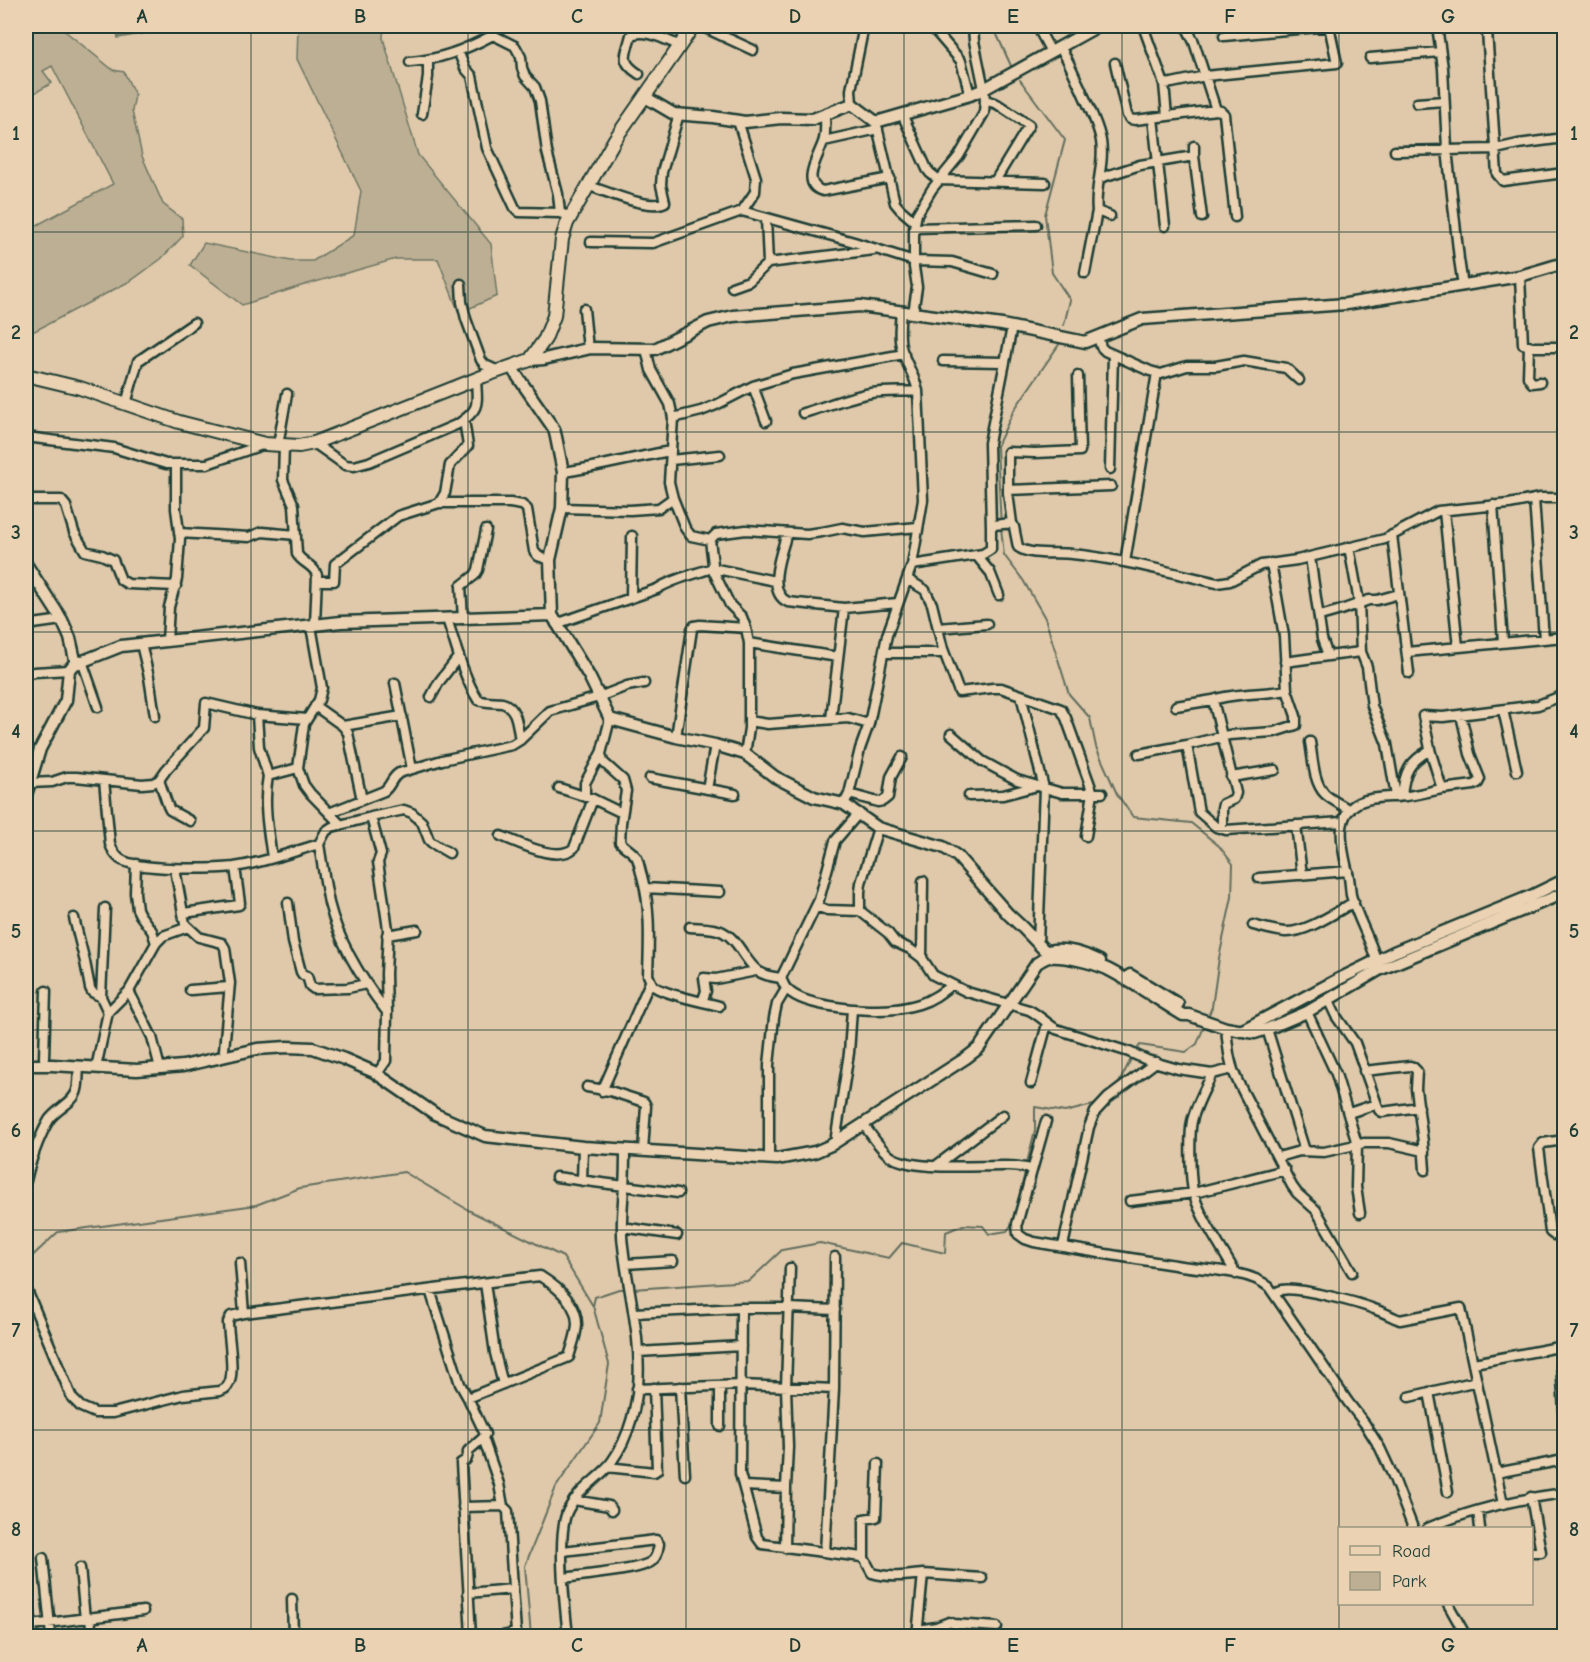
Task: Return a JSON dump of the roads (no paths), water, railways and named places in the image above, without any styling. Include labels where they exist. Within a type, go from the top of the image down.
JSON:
[{"type":"main road","points":[[26,375],[80,388],[179,422],[265,444],[299,446],[530,360],[545,339],[554,316],[565,215],[589,186],[615,140],[693,26]]},
{"type":"street","points":[[701,26],[753,50]]},
{"type":"street","points":[[864,26],[851,90],[852,104],[877,125],[895,203],[900,209],[914,225],[1036,225]]},
{"type":"street","points":[[931,26],[961,61],[970,95]]},
{"type":"street","points":[[913,313],[917,287],[914,225],[922,206],[939,180],[959,156],[984,113],[985,95],[973,26]]},
{"type":"street","points":[[1037,26],[1071,65],[1090,108],[1101,142],[1097,211],[1085,273]]},
{"type":"street","points":[[824,141],[877,125],[902,114],[970,95],[985,95],[1098,26]]},
{"type":"street","points":[[1143,26],[1164,84],[1167,116]]},
{"type":"street","points":[[1186,26],[1194,42],[1216,110]]},
{"type":"street","points":[[1164,84],[1204,76],[1337,63],[1329,26],[1224,36]]},
{"type":"street","points":[[1437,26],[1447,149],[1463,286]]},
{"type":"street","points":[[410,62],[442,57],[458,51],[492,30],[515,46],[521,57],[525,76],[538,94],[547,152],[565,215],[519,212],[515,208],[487,148],[472,76],[465,68],[458,51]]},
{"type":"street","points":[[1487,31],[1497,174],[1503,181],[1564,173]]},
{"type":"street","points":[[639,74],[628,67],[625,60],[631,35],[637,33],[655,36],[680,46]]},
{"type":"street","points":[[1370,58],[1440,52]]},
{"type":"street","points":[[422,114],[428,77],[428,60]]},
{"type":"street","points":[[1115,63],[1127,115],[1130,119],[1216,110],[1224,114],[1235,217]]},
{"type":"street","points":[[985,95],[1029,125],[995,182]]},
{"type":"street","points":[[645,97],[674,114],[745,122],[781,118],[813,119],[852,104]]},
{"type":"street","points":[[1417,103],[1444,101]]},
{"type":"street","points":[[589,186],[645,204],[665,202],[661,185],[662,172],[679,114]]},
{"type":"street","points":[[825,114],[824,141],[812,172],[816,189],[823,191],[890,178]]},
{"type":"street","points":[[902,114],[927,169],[939,180],[1045,183]]},
{"type":"street","points":[[1153,118],[1165,226]]},
{"type":"street","points":[[591,242],[653,243],[742,211],[755,192],[756,178],[738,121]]},
{"type":"street","points":[[1395,151],[1496,149],[1564,138]]},
{"type":"street","points":[[1194,146],[1202,217]]},
{"type":"street","points":[[1100,178],[1121,170],[1194,156]]},
{"type":"street","points":[[742,211],[914,261],[952,262],[993,274]]},
{"type":"street","points":[[1097,211],[1110,216]]},
{"type":"street","points":[[766,218],[768,263]]},
{"type":"street","points":[[732,287],[748,281],[768,263],[878,250]]},
{"type":"street","points":[[530,360],[588,349],[655,349],[708,322],[733,316],[860,306],[1012,327],[1085,342],[1142,319],[1346,304],[1520,276],[1564,262]]},
{"type":"street","points":[[1520,276],[1523,344],[1564,347]]},
{"type":"street","points":[[461,284],[466,319],[484,365],[505,369],[554,429],[563,472],[562,508],[550,560],[554,619],[589,676],[610,719],[601,752],[585,783],[589,798],[574,848],[559,854],[549,854],[501,836]]},
{"type":"street","points":[[584,309],[588,349]]},
{"type":"street","points":[[847,799],[869,724],[887,635],[912,565],[923,500],[918,391],[901,348],[901,311]]},
{"type":"street","points":[[126,404],[138,361],[194,323]]},
{"type":"street","points":[[1002,524],[989,443],[1012,327]]},
{"type":"street","points":[[1098,337],[1105,351],[1161,374],[1187,366],[1216,366],[1244,361],[1286,368],[1299,380]]},
{"type":"street","points":[[1529,346],[1528,377],[1532,383],[1540,382]]},
{"type":"street","points":[[646,349],[651,370],[667,396],[673,418],[669,482],[673,498],[685,528],[691,536],[710,540]]},
{"type":"street","points":[[673,418],[716,405],[753,386],[793,374],[904,354]]},
{"type":"street","points":[[1110,469],[1113,355]]},
{"type":"street","points":[[944,361],[1005,362]]},
{"type":"street","points":[[1125,562],[1157,373]]},
{"type":"street","points":[[912,565],[976,555],[991,549],[1002,524],[1008,490],[1008,452],[1080,451],[1078,376]]},
{"type":"street","points":[[314,442],[345,465],[354,466],[369,462],[464,420],[476,410],[476,379]]},
{"type":"street","points":[[753,386],[766,422]]},
{"type":"street","points":[[803,413],[871,393],[918,391]]},
{"type":"street","points":[[287,394],[281,445],[283,480],[294,505],[297,554],[315,571],[317,581],[313,626],[322,688],[319,700],[304,724],[298,768],[304,785],[341,825]]},
{"type":"street","points":[[439,503],[445,493],[450,465],[468,446],[464,420]]},
{"type":"street","points":[[1564,421],[1564,450]]},
{"type":"street","points":[[26,437],[114,448],[166,464],[207,464],[265,444]]},
{"type":"street","points":[[563,472],[598,467],[628,458],[720,455]]},
{"type":"street","points":[[167,642],[169,607],[177,579],[179,533],[176,509],[176,464]]},
{"type":"street","points":[[1008,490],[1111,486]]},
{"type":"street","points":[[562,508],[630,510],[659,508],[673,498]]},
{"type":"street","points":[[1002,524],[1014,527],[1018,547],[1022,550],[1072,554],[1125,562],[1217,583],[1230,581],[1261,565],[1385,539],[1438,511],[1534,499],[1564,498]]},
{"type":"street","points":[[1534,499],[1544,639]]},
{"type":"street","points":[[26,500],[60,500],[66,506],[74,532],[85,551],[112,560],[121,580],[128,584],[176,586]]},
{"type":"street","points":[[317,581],[334,581],[335,564],[398,516],[439,503],[522,505],[527,509],[534,551],[538,556],[550,560]]},
{"type":"street","points":[[1493,505],[1503,642]]},
{"type":"street","points":[[1444,511],[1458,647]]},
{"type":"street","points":[[710,540],[716,534],[746,530],[807,534],[842,528],[865,532],[918,527]]},
{"type":"street","points":[[463,619],[461,586],[478,570],[486,530]]},
{"type":"street","points":[[179,533],[249,537],[262,532],[296,535]]},
{"type":"street","points":[[787,533],[775,581],[782,599],[788,602],[844,608],[898,603]]},
{"type":"street","points":[[1392,536],[1409,673]]},
{"type":"street","points":[[631,597],[632,537]]},
{"type":"street","points":[[710,540],[712,568],[723,594],[742,617],[749,643],[749,722],[745,754]]},
{"type":"street","points":[[1349,548],[1359,602],[1361,652],[1367,667],[1372,706],[1387,744],[1399,796]]},
{"type":"street","points":[[976,555],[990,572],[999,596]]},
{"type":"street","points":[[1310,556],[1322,639],[1328,656]]},
{"type":"street","points":[[1139,754],[1221,737],[1274,732],[1296,725],[1296,716],[1287,690],[1284,636],[1271,563]]},
{"type":"street","points":[[26,564],[62,620],[70,638],[76,665],[98,707]]},
{"type":"street","points":[[26,674],[76,665],[121,646],[341,622],[554,619],[657,589],[685,575],[712,568],[775,581]]},
{"type":"street","points":[[907,579],[925,590],[932,604],[943,649],[958,692],[1001,688],[1061,709],[1097,793],[1086,836]]},
{"type":"street","points":[[1320,616],[1359,602],[1399,594]]},
{"type":"street","points":[[831,719],[844,608]]},
{"type":"street","points":[[447,619],[459,656],[478,700],[510,706],[514,711],[520,740]]},
{"type":"street","points":[[26,625],[62,620]]},
{"type":"street","points":[[938,628],[987,624]]},
{"type":"street","points":[[676,737],[692,629],[700,625],[746,628]]},
{"type":"street","points":[[1407,652],[1564,637]]},
{"type":"street","points":[[749,643],[838,657]]},
{"type":"street","points":[[141,644],[155,716]]},
{"type":"street","points":[[884,653],[940,653],[943,649]]},
{"type":"street","points":[[1285,662],[1361,652]]},
{"type":"street","points":[[431,697],[439,682],[459,656]]},
{"type":"street","points":[[27,788],[40,749],[66,700],[76,665]]},
{"type":"street","points":[[395,683],[412,769]]},
{"type":"street","points":[[329,813],[384,791],[389,788],[393,777],[399,773],[442,760],[512,745],[550,711],[599,697],[627,686],[644,683]]},
{"type":"street","points":[[1176,706],[1260,692],[1274,693],[1287,690]]},
{"type":"street","points":[[159,1066],[183,1066],[257,1049],[313,1048],[379,1072],[435,1114],[485,1136],[584,1148],[625,1150],[776,1154],[813,1147],[836,1136],[963,1054],[975,1044],[1037,963],[1044,958],[1041,787],[1020,695]]},
{"type":"street","points":[[1442,789],[1423,716],[1443,717],[1538,705],[1564,695]]},
{"type":"street","points":[[1213,700],[1235,797],[1223,804],[1222,828]]},
{"type":"street","points":[[27,788],[67,777],[153,783],[159,780],[204,728],[206,703],[257,715],[307,719]]},
{"type":"street","points":[[315,706],[343,726],[348,733],[362,800]]},
{"type":"street","points":[[1503,710],[1517,771]]},
{"type":"street","points":[[257,715],[259,747],[268,776],[267,825],[272,857]]},
{"type":"street","points":[[1376,960],[1351,894],[1341,843],[1342,822],[1358,802],[1478,783],[1480,779],[1470,754],[1461,715]]},
{"type":"street","points":[[343,726],[402,716]]},
{"type":"street","points":[[749,722],[768,724],[848,718],[869,724]]},
{"type":"street","points":[[610,719],[745,754],[775,777],[814,797],[883,801],[888,797],[891,777],[902,757]]},
{"type":"street","points":[[951,734],[982,761],[1017,780],[1062,793],[1097,793]]},
{"type":"street","points":[[1310,742],[1319,787],[1325,795],[1350,810]]},
{"type":"street","points":[[707,789],[715,745]]},
{"type":"street","points":[[1187,745],[1199,812],[1216,827],[1226,830],[1342,822]]},
{"type":"street","points":[[1399,796],[1403,779],[1410,765],[1430,750]]},
{"type":"street","points":[[601,752],[603,762],[623,780],[626,791],[620,842],[638,859],[645,888],[650,929],[648,975],[650,981],[657,988],[719,1006]]},
{"type":"street","points":[[268,776],[298,768]]},
{"type":"street","points":[[1231,777],[1275,770]]},
{"type":"street","points":[[650,778],[735,794]]},
{"type":"street","points":[[104,780],[110,844],[114,853],[122,861],[175,869],[235,867],[319,844]]},
{"type":"street","points":[[159,780],[170,810],[190,821]]},
{"type":"street","points":[[969,796],[1003,795],[1041,787]]},
{"type":"street","points":[[559,788],[622,813]]},
{"type":"street","points":[[847,799],[859,813],[878,828],[943,847],[957,856],[1008,914],[1045,951],[1107,969],[1183,1015],[1226,1028],[1255,1033],[1307,1012],[1379,970],[1564,893]]},
{"type":"street","points":[[387,1012],[366,984],[335,923],[319,844],[326,831],[333,827],[399,810],[412,813],[422,822],[429,840],[449,853]]},
{"type":"street","points":[[781,978],[816,906],[835,841],[859,813]]},
{"type":"street","points":[[371,817],[381,854],[378,862],[388,929],[386,1061],[379,1072]]},
{"type":"street","points":[[1296,825],[1302,875]]},
{"type":"street","points":[[860,911],[861,883],[878,828]]},
{"type":"street","points":[[136,864],[137,909],[152,931],[156,944]]},
{"type":"street","points":[[184,914],[239,905],[235,867]]},
{"type":"street","points":[[175,869],[184,924],[199,937],[222,943],[225,948],[229,987],[224,1050]]},
{"type":"street","points":[[1259,878],[1348,872]]},
{"type":"street","points":[[1241,1031],[1376,960],[1531,896],[1564,880]]},
{"type":"street","points":[[922,958],[923,881]]},
{"type":"street","points":[[645,888],[720,892]]},
{"type":"street","points":[[1253,926],[1287,932],[1299,930],[1354,902]]},
{"type":"street","points":[[288,903],[293,942],[301,972],[307,976],[310,986],[314,989],[348,988],[366,984]]},
{"type":"street","points":[[816,906],[827,910],[860,911],[888,933],[895,942],[922,958],[933,975],[951,985],[1029,1010],[1056,1029],[1178,1069],[1212,1074],[1232,1069]]},
{"type":"street","points":[[105,908],[101,997],[108,1012]]},
{"type":"street","points":[[74,918],[86,962],[90,988],[92,992],[101,997]]},
{"type":"street","points":[[97,1066],[108,1012],[129,991],[156,944],[164,936],[188,927]]},
{"type":"street","points":[[690,927],[724,932],[739,947],[756,971],[781,978]]},
{"type":"street","points":[[387,935],[417,930]]},
{"type":"street","points":[[702,1002],[706,991],[704,978],[716,979],[756,971]]},
{"type":"street","points":[[781,978],[786,989],[794,995],[829,1006],[852,1009],[896,1009],[920,1004],[931,1000],[951,985]]},
{"type":"street","points":[[602,1090],[650,981]]},
{"type":"street","points":[[190,990],[229,987]]},
{"type":"street","points":[[769,1153],[769,1065],[777,1004],[786,989]]},
{"type":"street","points":[[44,1058],[46,991]]},
{"type":"street","points":[[129,991],[152,1037],[159,1066]]},
{"type":"street","points":[[1328,999],[1336,1016],[1355,1043],[1379,1110],[1382,1112],[1419,1107]]},
{"type":"street","points":[[26,1059],[44,1058],[137,1070],[256,1044],[315,1043],[346,1054],[438,1110],[486,1131],[644,1149],[777,1159],[815,1152],[831,1145],[966,1058],[979,1047],[1005,1004]]},
{"type":"street","points":[[836,1136],[849,1053],[852,1009]]},
{"type":"street","points":[[1307,1012],[1336,1074],[1349,1113],[1357,1144],[1356,1187],[1360,1213]]},
{"type":"street","points":[[1030,1083],[1047,1024]]},
{"type":"street","points":[[1226,1028],[1232,1069],[1297,1193],[1316,1210],[1352,1272]]},
{"type":"street","points":[[1267,1029],[1305,1151]]},
{"type":"street","points":[[1063,1246],[1089,1127],[1095,1112],[1152,1061]]},
{"type":"street","points":[[26,1065],[97,1066]]},
{"type":"street","points":[[1365,1071],[1413,1066],[1417,1071],[1416,1089],[1425,1170]]},
{"type":"street","points":[[26,1181],[28,1161],[48,1122],[55,1112],[77,1092],[79,1067]]},
{"type":"street","points":[[1212,1074],[1197,1105],[1192,1123],[1191,1180],[1204,1217],[1236,1274]]},
{"type":"street","points":[[587,1088],[610,1091],[644,1102],[646,1106],[644,1149]]},
{"type":"street","points":[[1349,1113],[1376,1104]]},
{"type":"street","points":[[937,1165],[1002,1115]]},
{"type":"street","points":[[1046,1121],[1017,1224],[1018,1234],[1034,1242],[1236,1274],[1263,1282],[1274,1294],[1380,1448],[1413,1527]]},
{"type":"street","points":[[863,1124],[890,1156],[900,1161],[1032,1169]]},
{"type":"street","points":[[1564,1140],[1543,1143],[1539,1148],[1550,1232],[1554,1235],[1564,1228]]},
{"type":"street","points":[[1278,1157],[1300,1151],[1324,1152],[1357,1144],[1389,1143],[1424,1151]]},
{"type":"street","points":[[582,1181],[584,1148]]},
{"type":"street","points":[[568,1636],[563,1551],[567,1511],[590,1482],[607,1467],[617,1452],[627,1434],[638,1389],[638,1352],[634,1313],[622,1245],[625,1150]]},
{"type":"street","points":[[1130,1201],[1194,1193],[1285,1170]]},
{"type":"street","points":[[556,1177],[678,1193]]},
{"type":"street","points":[[622,1227],[677,1235]]},
{"type":"street","points":[[825,1552],[834,1389],[836,1257]]},
{"type":"street","points":[[626,1264],[673,1261]]},
{"type":"street","points":[[240,1263],[243,1313]]},
{"type":"street","points":[[785,1548],[788,1447],[786,1387],[790,1268]]},
{"type":"street","points":[[26,1288],[72,1398],[81,1407],[95,1413],[113,1413],[183,1395],[225,1389],[230,1384],[231,1372],[228,1322],[231,1316],[540,1276],[565,1295],[576,1315],[577,1325],[569,1357],[468,1398]]},
{"type":"street","points":[[485,1283],[495,1353],[503,1384]]},
{"type":"street","points":[[430,1290],[460,1384],[485,1434],[468,1451],[468,1458],[461,1463],[471,1636]]},
{"type":"street","points":[[1274,1294],[1281,1290],[1293,1290],[1342,1299],[1375,1309],[1400,1320],[1461,1308],[1503,1504]]},
{"type":"street","points":[[634,1313],[741,1308],[835,1310]]},
{"type":"street","points":[[741,1308],[740,1474],[757,1537],[762,1544],[864,1559]]},
{"type":"street","points":[[638,1352],[741,1346]]},
{"type":"street","points":[[1474,1363],[1562,1346],[1564,1412]]},
{"type":"street","points":[[1409,1397],[1477,1381]]},
{"type":"street","points":[[638,1389],[741,1385],[834,1389]]},
{"type":"street","points":[[720,1386],[720,1426]]},
{"type":"street","points":[[680,1387],[685,1475]]},
{"type":"street","points":[[607,1467],[654,1472],[657,1470],[654,1388]]},
{"type":"street","points":[[1429,1392],[1448,1492]]},
{"type":"street","points":[[483,1438],[499,1484],[503,1506],[509,1515],[516,1635],[502,1636]]},
{"type":"street","points":[[1496,1473],[1563,1460],[1564,1467]]},
{"type":"street","points":[[878,1464],[876,1517],[864,1519],[864,1559],[872,1573],[894,1576],[923,1574],[982,1578]]},
{"type":"street","points":[[744,1486],[786,1488]]},
{"type":"street","points":[[1430,1527],[1478,1510],[1531,1497],[1564,1494]]},
{"type":"street","points":[[1531,1497],[1541,1552],[1533,1552]]},
{"type":"street","points":[[574,1500],[609,1506],[612,1510]]},
{"type":"street","points":[[463,1507],[503,1506]]},
{"type":"street","points":[[1478,1510],[1480,1527]]},
{"type":"street","points":[[563,1551],[656,1540],[659,1544],[657,1556],[645,1565],[564,1578]]},
{"type":"street","points":[[43,1558],[51,1636]]},
{"type":"street","points":[[80,1568],[87,1619],[92,1636]]},
{"type":"street","points":[[923,1574],[918,1633],[949,1622],[997,1627]]},
{"type":"street","points":[[26,1578],[31,1630],[50,1623],[143,1611]]},
{"type":"street","points":[[468,1593],[513,1590]]},
{"type":"street","points":[[292,1599],[293,1636]]},
{"type":"street","points":[[1449,1605],[1467,1636]]},
{"type":"waterway","points":[[993,26],[1012,68]]},
{"type":"waterway","points":[[1020,80],[1065,140],[1045,215],[1052,273],[1070,300],[1064,325]]},
{"type":"waterway","points":[[1060,343],[1014,410],[997,446],[1004,555],[1023,580],[1045,618],[1069,694],[1090,718],[1096,747],[1117,794],[1133,817],[1191,823],[1219,846],[1233,864],[1232,897],[1219,958],[1212,1007],[1207,1019]]},
{"type":"waterway","points":[[1135,1052],[1140,1045],[1186,1052],[1197,1044],[1205,1024]]},
{"type":"waterway","points":[[1112,1090],[1118,1085],[1132,1057]]},
{"type":"waterway","points":[[1027,1163],[1035,1130],[1035,1107],[1065,1112],[1097,1104]]},
{"type":"waterway","points":[[26,1262],[58,1232],[256,1205],[300,1188],[404,1172],[470,1211],[563,1257],[593,1306],[609,1364],[600,1423],[556,1487],[525,1566],[531,1636]]},
{"type":"waterway","points":[[633,1289],[749,1281],[782,1250],[820,1243],[889,1258],[902,1243],[945,1253],[946,1232],[963,1225],[983,1226],[989,1234],[1007,1231],[1012,1224],[1025,1173]]},
{"type":"waterway","points":[[593,1306],[595,1297],[619,1289],[627,1289]]}]
